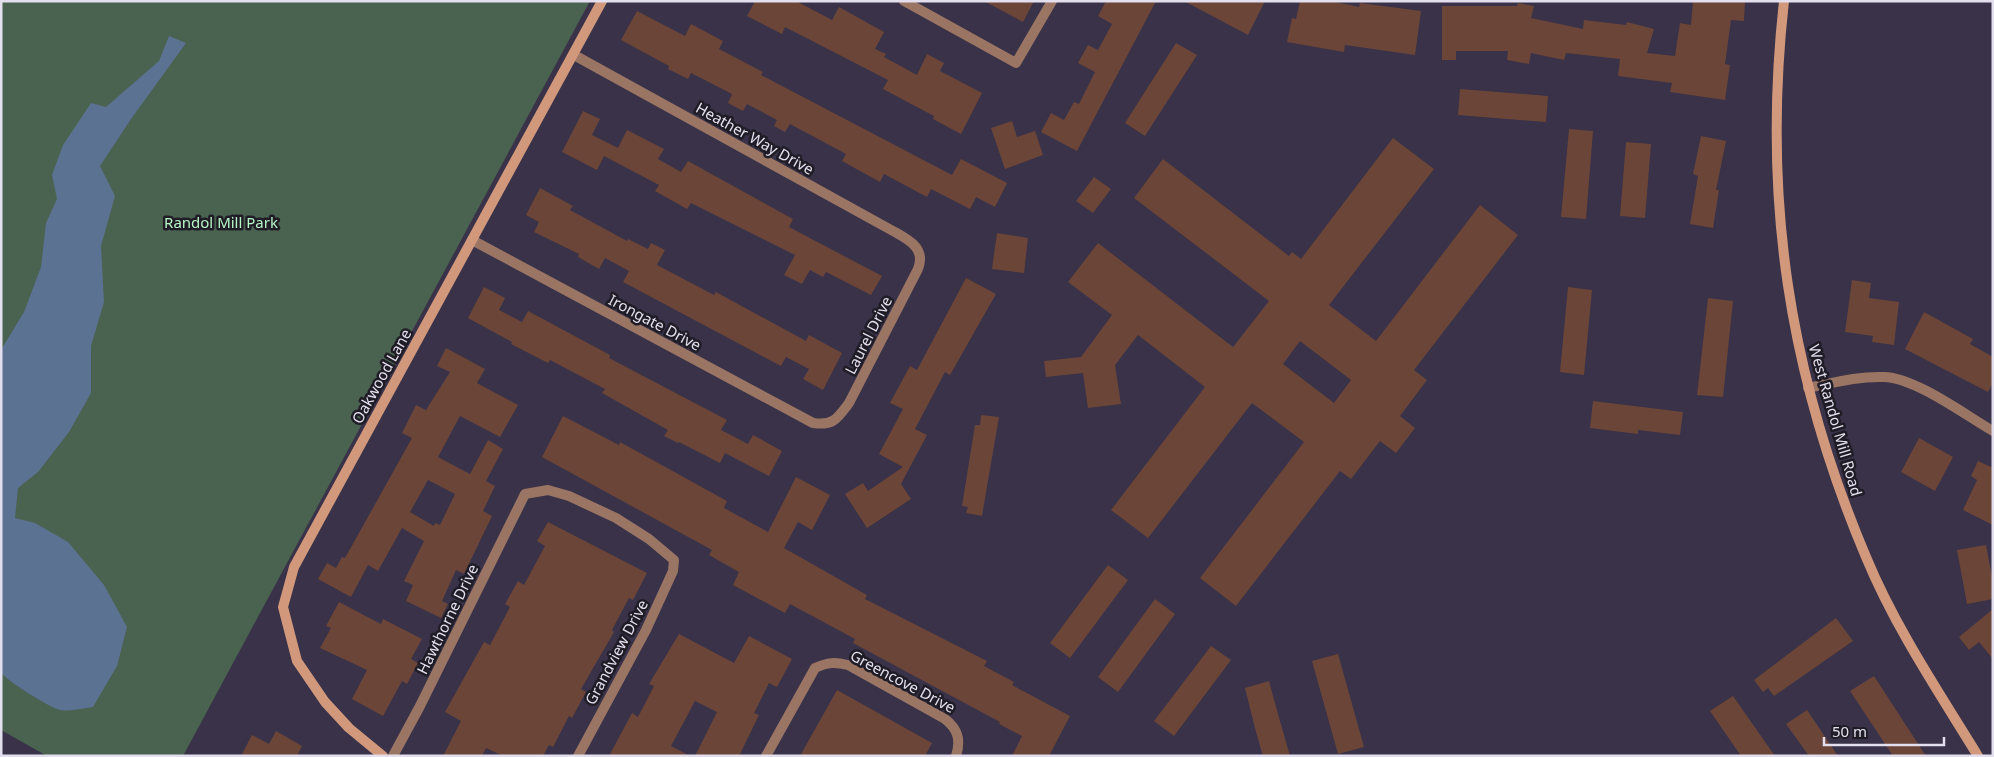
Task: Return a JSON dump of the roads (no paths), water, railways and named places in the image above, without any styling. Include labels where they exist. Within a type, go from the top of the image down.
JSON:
[{"type":"street","name":"Oakwood Lane","points":[[383,756],[349,728],[325,702],[297,661],[283,606],[294,567],[602,1]]},
{"type":"street","points":[[904,1],[1016,63],[1052,1]]},
{"type":"street","name":"West Randol Mill Road","points":[[1784,1],[1776,86],[1777,191],[1784,265],[1808,388],[1832,468],[1866,558],[1914,654],[1978,756]]},
{"type":"street","name":"Heather Way Drive","points":[[574,55],[893,230],[914,243],[919,250]]},
{"type":"street","name":"Irongate Drive","points":[[472,240],[780,407],[813,423],[827,425]]},
{"type":"street","name":"Laurel Drive","points":[[827,425],[836,419],[849,403],[918,269],[921,260],[919,250]]},
{"type":"street","points":[[1808,388],[1843,380],[1885,377],[1918,387],[1993,431]]},
{"type":"street","name":"Hawthorne Drive","points":[[392,756],[420,706],[525,494],[548,490],[569,496],[616,518],[650,539],[674,560]]},
{"type":"street","name":"Grandview Drive","points":[[578,756],[646,630],[673,571],[674,560]]},
{"type":"street","name":"Greencove Drive","points":[[766,756],[815,668],[826,663],[848,665],[945,719],[953,725],[958,736],[959,746],[956,756]]},
{"type":"water","points":[[169,36],[186,43],[131,119],[100,166],[115,196],[101,246],[104,302],[91,346],[91,393],[69,432],[38,472],[18,488],[15,518],[35,523],[68,542],[104,585],[127,627],[117,666],[93,707],[61,710],[48,705],[30,694],[1,673],[1,350],[24,312],[41,267],[46,223],[57,199],[52,175],[63,145],[91,103],[106,107],[159,61]]},
{"type":"park label","name":"Randol Mill Park","points":[[221,222]]}]
